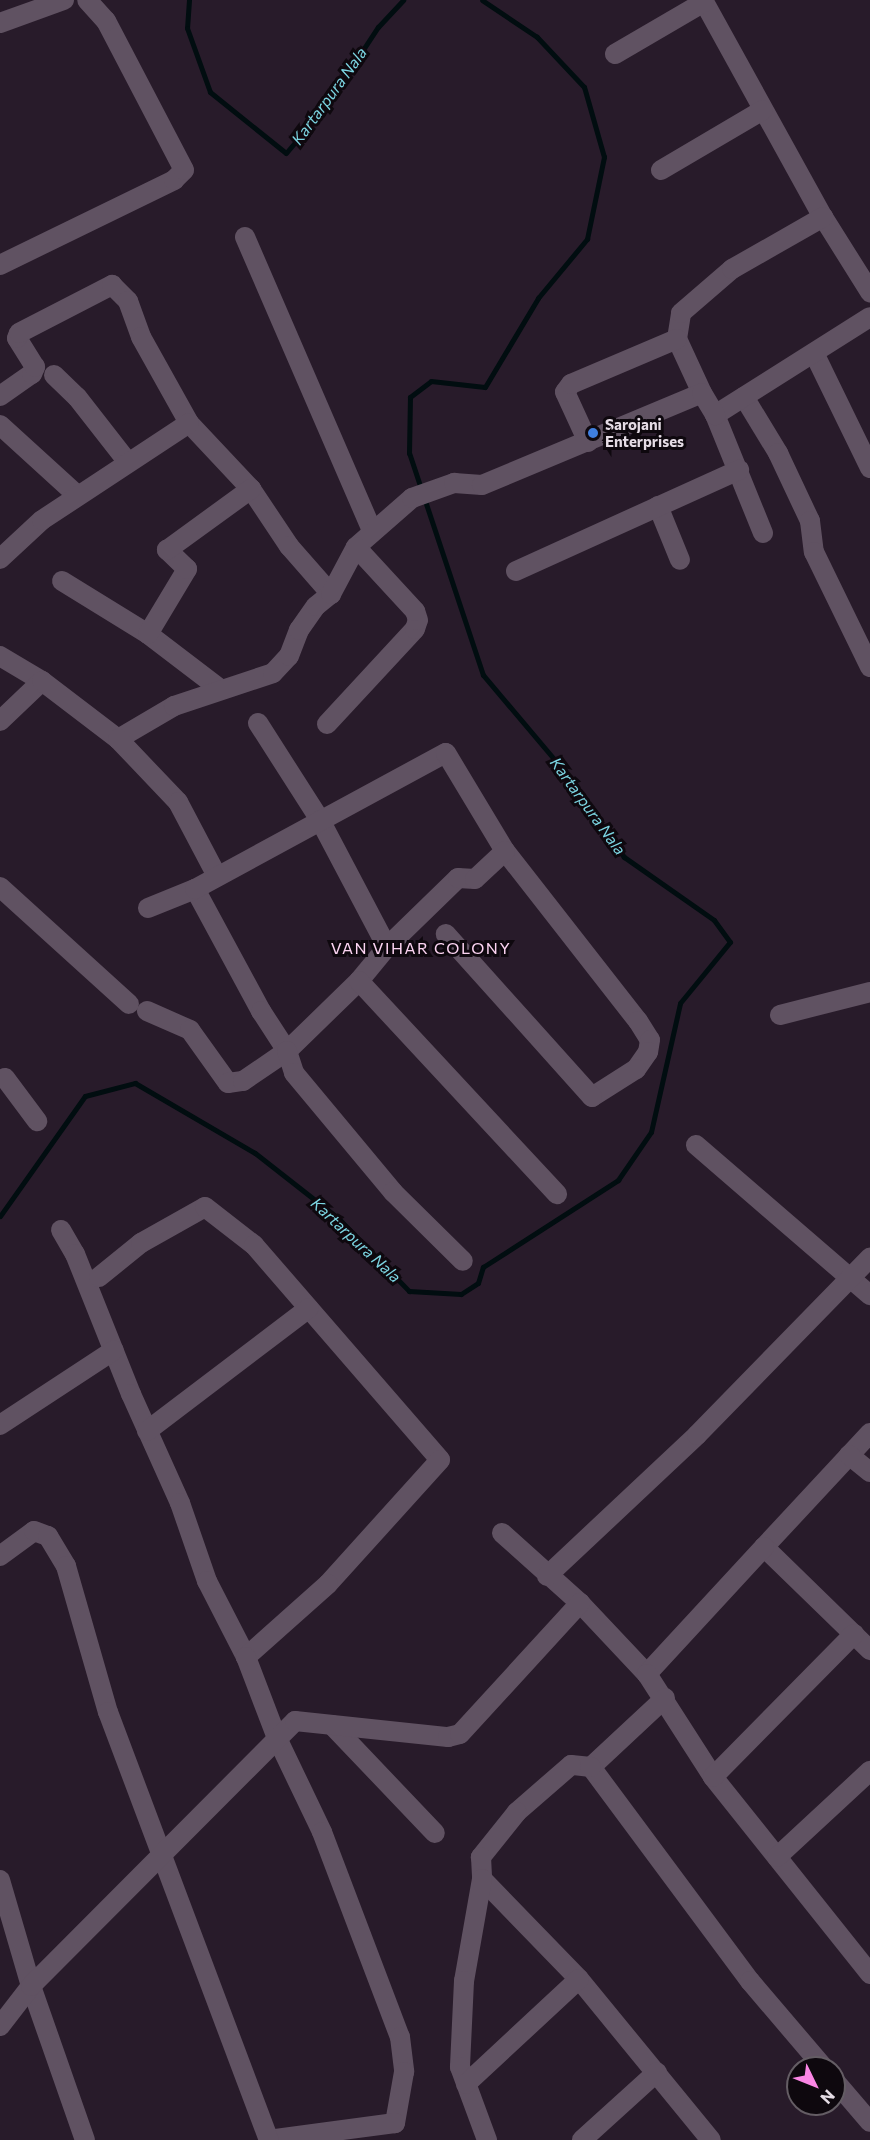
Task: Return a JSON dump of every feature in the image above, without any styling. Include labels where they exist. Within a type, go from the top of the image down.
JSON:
[{"type":"street","points":[[0,23],[64,0]]},
{"type":"street","points":[[0,265],[174,180],[184,170],[106,21],[87,0]]},
{"type":"street","points":[[615,54],[704,1],[823,217],[870,292]]},
{"type":"street","points":[[661,170],[763,110]]},
{"type":"street","points":[[764,533],[715,415],[677,339],[681,313],[732,269],[823,217]]},
{"type":"street","points":[[245,237],[348,467],[372,531]]},
{"type":"street","points":[[0,396],[32,374],[35,367],[17,338],[19,333],[112,285],[128,301],[141,337],[189,423],[251,489],[289,546],[331,594]]},
{"type":"street","points":[[715,415],[870,317]]},
{"type":"street","points":[[588,442],[565,393],[571,384],[677,339]]},
{"type":"street","points":[[814,353],[870,468]]},
{"type":"street","points":[[54,375],[77,397],[127,461]]},
{"type":"street","points":[[118,739],[174,706],[219,688],[273,673],[289,656],[299,630],[316,606],[331,594],[356,547],[411,498],[454,483],[482,485],[702,393]]},
{"type":"street","points":[[744,397],[778,453],[810,521],[813,552],[870,667]]},
{"type":"street","points":[[0,559],[42,520],[127,461],[189,423]]},
{"type":"street","points":[[0,425],[77,495]]},
{"type":"street","points":[[516,571],[739,470]]},
{"type":"street","points":[[148,634],[186,569],[167,550],[251,489]]},
{"type":"street","points":[[658,506],[680,560]]},
{"type":"street","points":[[327,724],[415,629],[418,620],[415,611],[356,547]]},
{"type":"street","points":[[62,581],[148,634],[219,688]]},
{"type":"street","points":[[0,656],[42,681],[118,739],[178,802],[217,876]]},
{"type":"street","points":[[0,721],[42,681]]},
{"type":"street","points":[[258,723],[320,820],[387,947]]},
{"type":"street","points":[[148,908],[195,889],[446,753],[504,851],[644,1031],[650,1040],[648,1052],[636,1069],[592,1097],[446,934]]},
{"type":"street","points":[[0,887],[138,1008],[190,1030],[228,1083],[243,1081],[287,1051],[359,981],[387,947],[458,878],[475,879],[504,851]]},
{"type":"street","points":[[195,889],[261,1011],[287,1051],[294,1073],[393,1192],[463,1261]]},
{"type":"street","points":[[359,981],[557,1194]]},
{"type":"street","points":[[780,1015],[870,992]]},
{"type":"street","points":[[2,1077],[37,1122]]},
{"type":"street","points":[[696,1145],[870,1294]]},
{"type":"street","points":[[99,1277],[141,1244],[205,1207],[254,1245],[440,1460],[328,1584],[246,1658]]},
{"type":"street","points":[[0,1556],[34,1531],[48,1536],[66,1566],[108,1712],[268,2140],[395,2123],[404,2072],[400,2037],[322,1832],[277,1738],[246,1658],[207,1581],[180,1503],[147,1431],[75,1254],[62,1230]]},
{"type":"street","points":[[547,1576],[697,1435],[870,1258]]},
{"type":"street","points":[[147,1431],[309,1308]]},
{"type":"street","points":[[0,1425],[114,1350]]},
{"type":"street","points":[[647,1674],[870,1433]]},
{"type":"street","points":[[849,1455],[870,1472]]},
{"type":"street","points":[[502,1533],[580,1604],[647,1674],[665,1698],[713,1777],[870,1974]]},
{"type":"street","points":[[764,1546],[870,1650]]},
{"type":"street","points":[[0,2026],[31,1986],[295,1721],[448,1737],[460,1734],[580,1604]]},
{"type":"street","points":[[713,1777],[854,1634]]},
{"type":"street","points":[[591,1767],[665,1698]]},
{"type":"street","points":[[332,1725],[435,1833]]},
{"type":"street","points":[[487,2140],[460,2067],[464,1981],[482,1879],[481,1857],[517,1812],[571,1765],[591,1767],[750,1981],[814,2056]]},
{"type":"street","points":[[777,1857],[870,1771]]},
{"type":"street","points":[[482,1879],[579,1979],[711,2140]]},
{"type":"street","points":[[0,1880],[31,1986],[85,2140]]},
{"type":"street","points":[[466,2084],[579,1979]]},
{"type":"street","points":[[582,2140],[657,2072]]},
{"type":"street","points":[[846,2094],[870,2122]]},
{"type":"waterway","name":"Kartarpura Nala","points":[[189,0],[187,28],[210,92],[286,153],[328,103],[378,27],[403,0]]},
{"type":"waterway","name":"Kartarpura Nala","points":[[0,1216],[85,1096],[135,1083],[255,1153],[338,1218],[409,1291],[461,1294],[478,1283],[483,1267],[618,1180],[651,1132],[680,1003],[730,942],[714,920],[624,857],[554,759],[483,675],[409,453],[410,397],[431,381],[485,387],[538,298],[587,239],[604,157],[584,87],[537,37],[482,0]]},
{"type":"place","name":"Sarojani Enterprises","points":[[593,433]]},
{"type":"district","name":"VAN VIHAR COLONY","points":[[421,948]]}]
